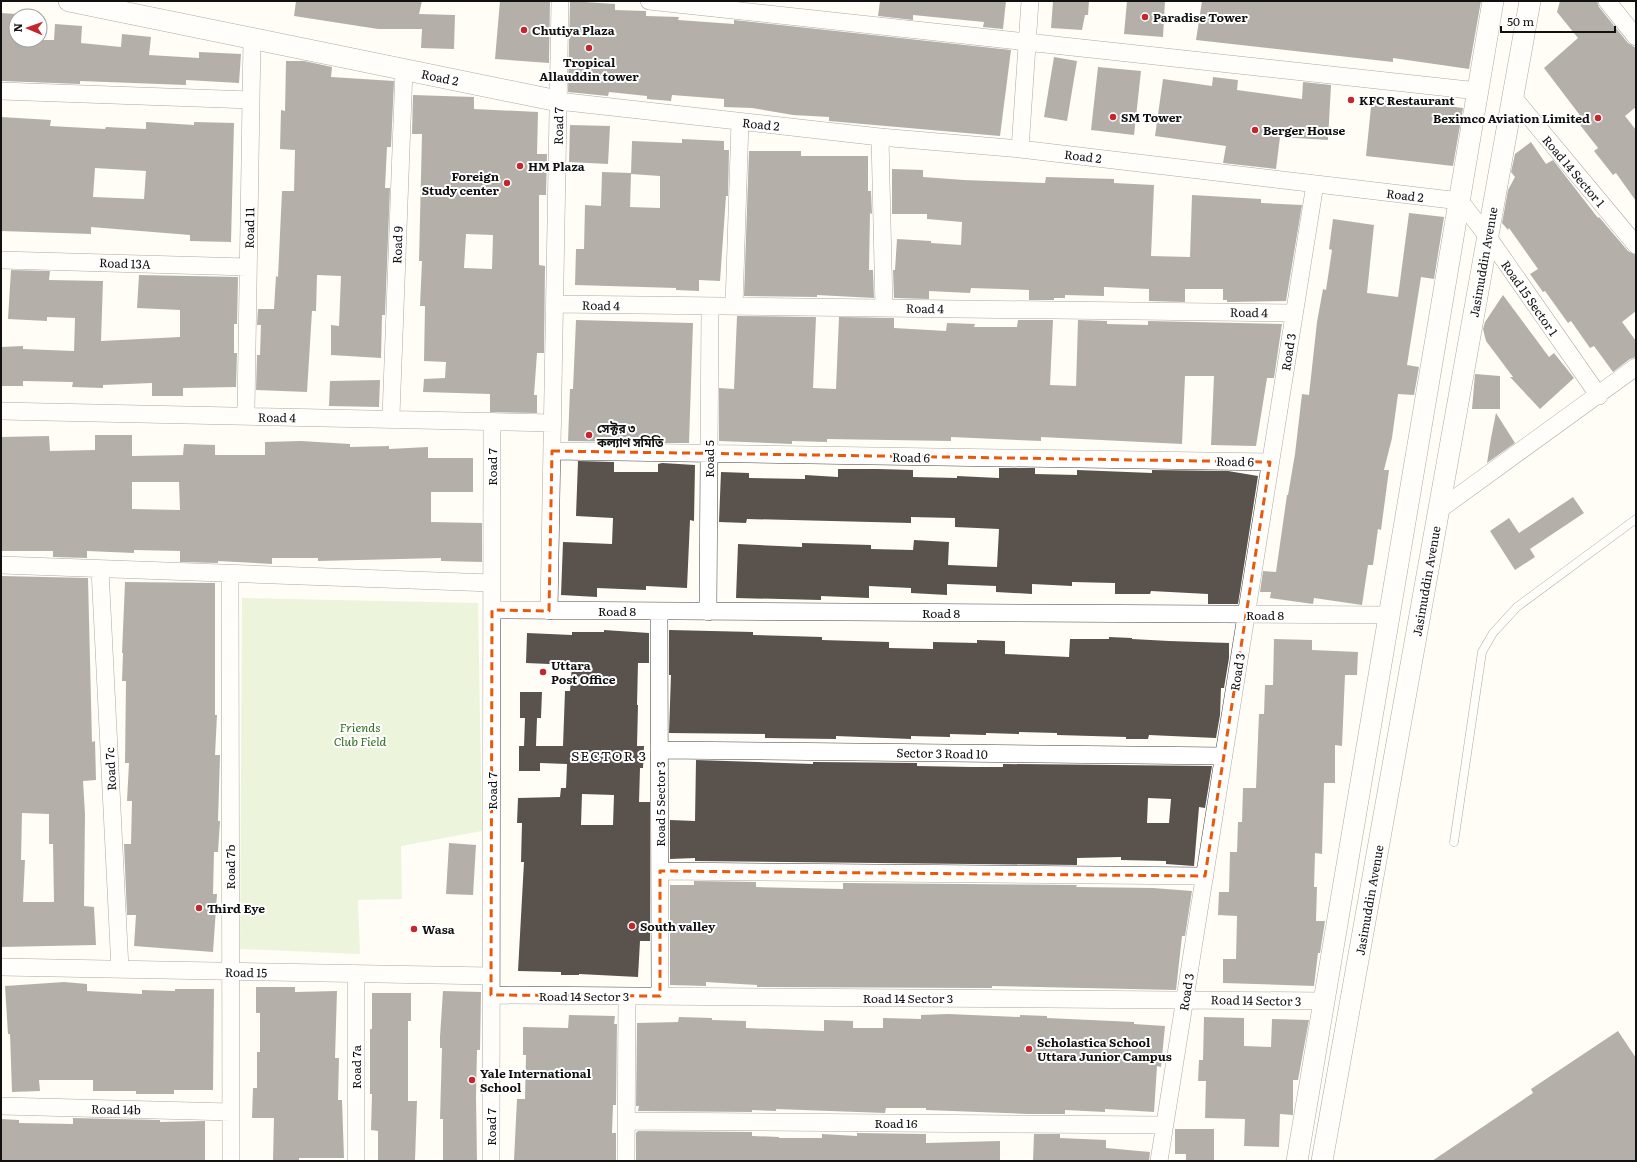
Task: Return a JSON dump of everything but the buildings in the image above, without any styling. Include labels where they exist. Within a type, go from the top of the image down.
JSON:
[{"type":"street","name":"Road 2","points":[[69,1],[558,101],[880,137],[1020,149],[1460,201]]},
{"type":"street","name":"Road 7","points":[[549,611],[560,1]]},
{"type":"street","points":[[649,1],[1478,91]]},
{"type":"street","points":[[1020,149],[1030,1]]},
{"type":"street","points":[[1297,1161],[1493,1]]},
{"type":"street","name":"Jasimuddin Avenue","points":[[1322,1161],[1530,1]]},
{"type":"street","points":[[1607,1],[1636,37]]},
{"type":"street","name":"Road 11","points":[[243,416],[246,409],[252,38]]},
{"type":"street","name":"Road 9","points":[[387,419],[391,416],[404,69]]},
{"type":"street","points":[[1,91],[251,100]]},
{"type":"street","name":"Road 14 Sector 1","points":[[1513,97],[1636,245]]},
{"type":"street","points":[[734,306],[740,122]]},
{"type":"street","points":[[880,137],[884,308]]},
{"type":"street","name":"Road 3","points":[[1159,1161],[1315,184]]},
{"type":"street","name":"Road 15 Sector 1","points":[[1460,201],[1488,237],[1599,396]]},
{"type":"street","name":"Road 13A","points":[[1,260],[248,267]]},
{"type":"street","name":"Road 4","points":[[555,304],[1294,312]]},
{"type":"street","name":"Road 5","points":[[708,612],[710,306]]},
{"type":"street","points":[[1439,510],[1636,368]]},
{"type":"street","name":"Road 4","points":[[1,411],[553,423]]},
{"type":"street","name":"Road 7","points":[[491,1161],[492,421]]},
{"type":"street","name":"Road 6","points":[[552,452],[1270,462]]},
{"type":"street","points":[[1,565],[492,582]]},
{"type":"street","name":"Road 7c","points":[[100,569],[120,969]]},
{"type":"street","name":"Road 7b","points":[[230,574],[231,1161]]},
{"type":"street","name":"Road 8","points":[[492,610],[1389,615]]},
{"type":"street","name":"Road 5 Sector 3","points":[[659,611],[660,996]]},
{"type":"street","name":"Sector 3 Road 10","points":[[660,750],[1224,756]]},
{"type":"street","points":[[660,870],[1205,876]]},
{"type":"street","name":"Road 15","points":[[1,967],[491,976]]},
{"type":"street","name":"Road 7a","points":[[356,974],[356,1161]]},
{"type":"street","name":"Road 14 Sector 3","points":[[491,995],[1324,1001]]},
{"type":"street","points":[[626,1161],[627,996]]},
{"type":"street","name":"Road 14b","points":[[1,1106],[231,1112]]},
{"type":"street","name":"Road 16","points":[[626,1121],[1165,1125]]},
{"type":"lane","points":[[1454,842],[1482,652],[1493,633],[1517,607],[1636,519]]},
{"type":"highlighted area","points":[[552,451],[1270,462],[1205,876],[660,871],[660,996],[491,995],[492,610],[549,611]]},
{"type":"green space","name":"Friends Club Field","points":[[242,598],[478,603],[482,831],[401,846],[402,899],[358,900],[360,954],[240,949]]},
{"type":"place","name":"Paradise Tower","points":[[1145,17]]},
{"type":"place","name":"Chutiya Plaza","points":[[524,30]]},
{"type":"place","name":"Tropical Allauddin tower","points":[[589,48]]},
{"type":"place","name":"KFC Restaurant","points":[[1351,100]]},
{"type":"place","name":"SM Tower","points":[[1113,117]]},
{"type":"place","name":"Beximco Aviation Limited","points":[[1598,118]]},
{"type":"place","name":"Berger House","points":[[1255,130]]},
{"type":"place","name":"HM Plaza","points":[[520,166]]},
{"type":"place","name":"Foreign Study center","points":[[507,183]]},
{"type":"place","name":"সেক্টর ৩ কল্যাণ সমিতি","points":[[589,435]]},
{"type":"place","name":"Uttara Post Office","points":[[543,672]]},
{"type":"place","name":"Third Eye","points":[[199,908]]},
{"type":"place","name":"South valley","points":[[632,926]]},
{"type":"place","name":"Wasa","points":[[414,929]]},
{"type":"place","name":"Scholastica School Uttara Junior Campus","points":[[1029,1049]]},
{"type":"place","name":"Yale International School","points":[[472,1080]]},
{"type":"district","name":"SECTOR 3","points":[[609,755]]}]
